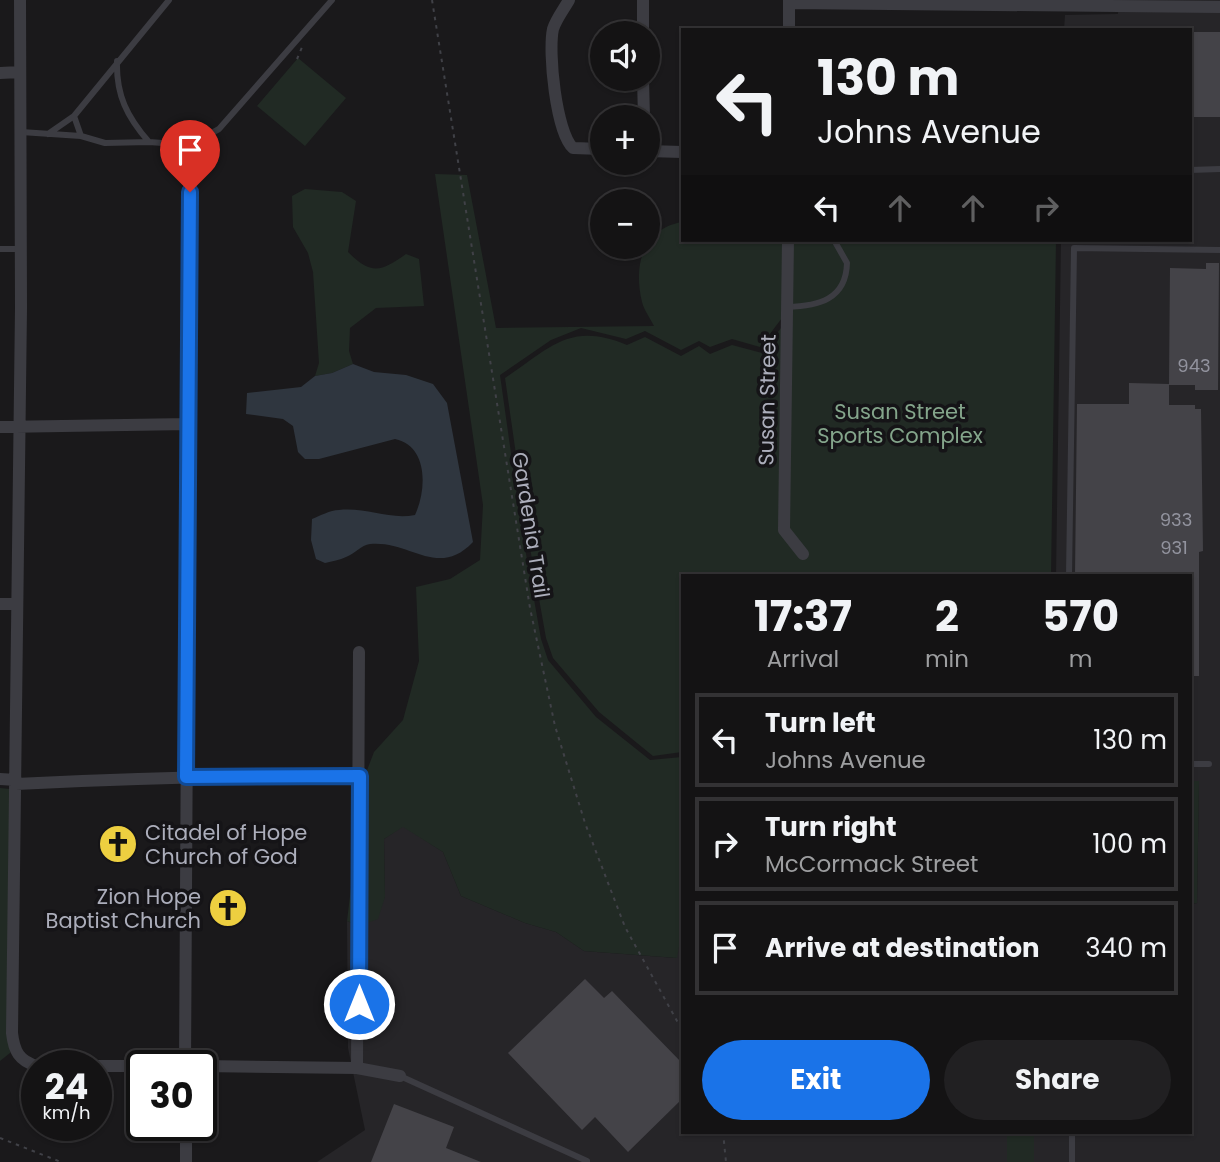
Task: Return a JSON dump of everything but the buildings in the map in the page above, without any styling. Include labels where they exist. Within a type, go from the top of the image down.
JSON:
[{"type":"street","points":[[20,0],[21,249],[16,782],[6,1023],[13,1045],[21,1058]]},
{"type":"street","points":[[569,0],[554,27],[550,53],[564,133],[573,148],[590,149]]},
{"type":"street","points":[[643,0],[643,21]]},
{"type":"street","points":[[789,28],[789,2],[1201,3],[1220,7]]},
{"type":"street","points":[[0,74],[20,72]]},
{"type":"street","points":[[660,151],[681,152]]},
{"type":"street","points":[[186,1050],[190,192]]},
{"type":"street","name":"Susan Street","points":[[788,242],[784,530],[803,554]]},
{"type":"street","points":[[0,427],[188,424]]},
{"type":"street","points":[[0,604],[17,604]]},
{"type":"street","points":[[357,1068],[359,652]]},
{"type":"street","points":[[0,779],[16,782],[360,776]]},
{"type":"street","points":[[217,1066],[357,1068],[400,1076]]},
{"type":"street","points":[[186,1141],[186,1162]]},
{"type":"lane","points":[[48,134],[74,116],[169,0]]},
{"type":"lane","points":[[21,132],[80,136],[105,143],[190,145],[219,129],[332,0]]},
{"type":"lane","points":[[117,61],[118,84],[125,110],[149,142]]},
{"type":"lane","points":[[74,116],[80,136]]},
{"type":"lane","points":[[1192,170],[1220,169]]},
{"type":"lane","points":[[787,307],[821,304],[841,288],[847,263],[835,242]]},
{"type":"lane","points":[[1069,574],[1074,248],[1220,250]]},
{"type":"lane","points":[[0,249],[21,249]]},
{"type":"lane","points":[[1192,764],[1209,764]]},
{"type":"lane","points":[[400,1076],[587,1161]]},
{"type":"lane","points":[[1072,1134],[1072,1162]]},
{"type":"path","name":"Gardenia Trail","points":[[432,0],[530,608],[555,726],[586,823],[625,927],[681,1028]]},
{"type":"path","points":[[723,1134],[726,1162]]},
{"type":"path","points":[[0,1138],[61,1162]]},
{"type":"shaded area","points":[[1118,0],[1220,0],[1220,1162],[1034,1162],[1034,1134],[1192,1134],[1192,904],[1197,903],[1199,781],[1192,781],[1192,574],[1056,574],[1061,242],[1192,242],[1192,28],[1064,28],[1065,15],[1118,14]]},
{"type":"shaded area","points":[[353,364],[374,372],[406,375],[433,384],[447,403],[473,542],[460,553],[436,558],[384,544],[370,544],[339,560],[325,563],[316,559],[311,540],[312,519],[332,511],[349,510],[396,516],[415,515],[423,481],[419,459],[406,443],[395,439],[319,459],[305,459],[298,452],[293,426],[283,419],[246,414],[247,393],[301,387],[315,376],[332,373]]},
{"type":"shaded area","points":[[403,826],[443,852],[461,896],[525,923],[556,932],[584,951],[676,958],[681,935],[681,1134],[1007,1134],[1007,1162],[317,1162],[365,1130],[348,1048],[347,921],[359,926],[385,897],[384,839]]},
{"type":"green space","points":[[298,58],[346,98],[305,146],[257,106]]},
{"type":"green space","points":[[435,174],[467,175],[496,328],[654,326],[642,302],[640,262],[641,259],[660,259],[660,231],[681,222],[681,242],[783,242],[782,318],[760,347],[732,339],[710,347],[699,341],[681,350],[645,331],[626,339],[581,328],[551,340],[500,375],[522,531],[541,639],[548,660],[596,717],[650,760],[681,757],[681,936],[677,958],[584,951],[556,932],[525,923],[461,896],[443,852],[403,827],[384,839],[385,897],[378,919],[359,926],[347,921],[364,778],[374,752],[403,720],[419,661],[416,587],[450,579],[480,560],[483,505]]},
{"type":"green space","points":[[305,189],[342,192],[356,201],[348,252],[363,265],[383,267],[406,254],[419,259],[424,306],[376,308],[350,328],[349,351],[353,364],[332,373],[315,376],[319,363],[313,272],[308,253],[293,227],[292,196]]},
{"type":"green space","name":"Susan Street Sports Complex","points":[[788,242],[1056,242],[1051,574],[681,574],[681,752],[653,756],[599,712],[553,658],[546,638],[527,531],[505,378],[548,348],[575,337],[607,338],[627,345],[645,337],[681,356],[699,346],[710,354],[732,345],[762,353],[787,320]]},
{"type":"green space","points":[[1192,781],[1199,781],[1197,903],[1192,904]]},
{"type":"green space","points":[[0,788],[10,789],[10,1053],[0,1061]]},
{"type":"green space","points":[[1007,1134],[1034,1134],[1034,1162],[1007,1162]]},
{"type":"place","name":"Citadel of Hope Church of God","points":[[118,844]]},
{"type":"place","name":"Zion Hope Baptist Church","points":[[228,908]]},
{"type":"route","points":[[190,192],[186,777],[360,776],[359,1004]]}]
